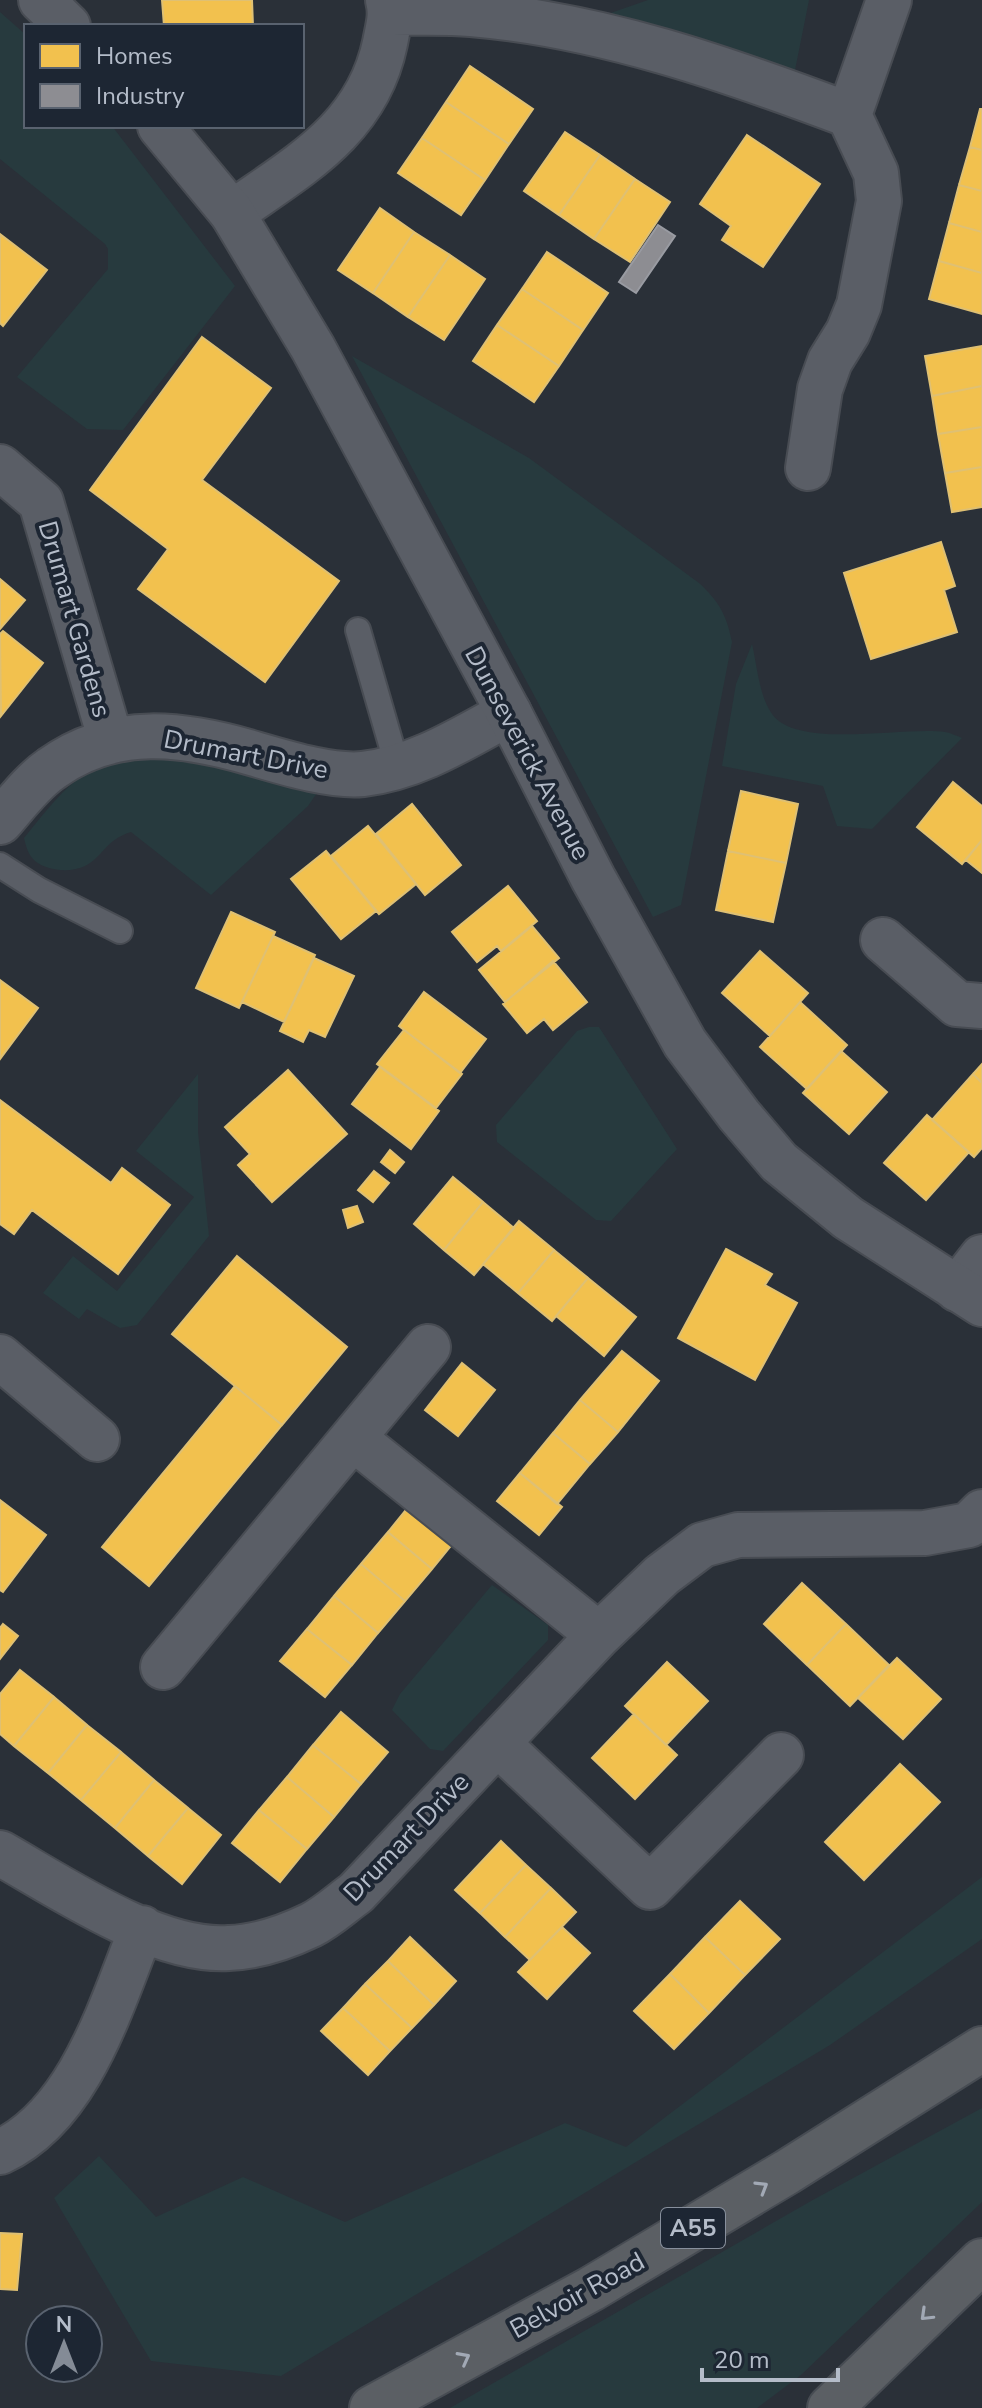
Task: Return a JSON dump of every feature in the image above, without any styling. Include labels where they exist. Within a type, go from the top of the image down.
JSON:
[{"type":"highway","name":"Belvoir Road","points":[[372,2408],[591,2289],[787,2172],[982,2049]]},
{"type":"highway","points":[[830,2408],[982,2261]]},
{"type":"street","points":[[41,0],[66,24]]},
{"type":"street","points":[[808,468],[820,389],[830,361],[848,332],[859,305],[879,201],[876,173],[849,115],[889,0]]},
{"type":"street","points":[[232,213],[326,146],[358,108],[381,60],[390,6],[567,28],[681,56],[849,115]]},
{"type":"street","name":"Dunseverick Avenue","points":[[162,128],[232,213],[313,348],[509,713],[593,878],[685,1043],[779,1162],[848,1218],[974,1283]]},
{"type":"street","name":"Drumart Gardens","points":[[0,467],[41,502],[111,741]]},
{"type":"street","name":"Drumart Drive","points":[[0,822],[50,769],[93,747],[136,735],[184,737],[302,768],[362,774],[427,757],[509,713]]},
{"type":"street","points":[[883,940],[957,1004],[982,1006]]},
{"type":"street","points":[[163,1667],[428,1347]]},
{"type":"street","points":[[0,1357],[97,1439]]},
{"type":"street","points":[[353,1438],[599,1635]]},
{"type":"street","name":"Drumart Drive","points":[[0,1853],[117,1918],[176,1942],[228,1949],[267,1942],[314,1924],[356,1893],[599,1635],[662,1575],[702,1545],[738,1535],[925,1533],[969,1525],[982,1512]]},
{"type":"street","points":[[497,1743],[650,1887],[781,1755]]},
{"type":"street","points":[[0,2152],[20,2143],[58,2107],[83,2066],[142,1928]]},
{"type":"lane","points":[[358,630],[397,765]]},
{"type":"lane","points":[[0,865],[39,890],[120,931]]},
{"type":"green space","points":[[648,0],[809,0],[794,75],[602,16]]},
{"type":"green space","points":[[0,12],[24,33],[24,128],[114,128],[235,286],[123,430],[87,429],[17,377],[108,269],[108,249],[0,159]]},
{"type":"green space","points":[[352,356],[529,458],[699,583],[721,610],[732,642],[681,905],[653,917]]},
{"type":"green space","points":[[752,644],[764,698],[772,714],[785,725],[827,734],[927,731],[945,732],[962,738],[872,829],[837,826],[823,786],[722,766],[736,684]]},
{"type":"green space","points":[[159,754],[212,760],[319,790],[308,806],[211,895],[131,832],[115,839],[91,862],[79,868],[52,869],[33,859],[24,838],[76,780],[104,764]]},
{"type":"green space","points":[[599,1027],[677,1149],[611,1221],[596,1220],[497,1142],[496,1125],[577,1031]]},
{"type":"green space","points":[[198,1074],[198,1132],[209,1236],[137,1325],[120,1328],[87,1309],[79,1319],[43,1293],[73,1256],[117,1291],[194,1197],[136,1151]]},
{"type":"green space","points":[[492,1585],[548,1625],[548,1640],[443,1751],[430,1749],[392,1710],[400,1694]]},
{"type":"green space","points":[[982,1877],[982,1939],[830,2045],[281,2376],[151,2361],[54,2198],[99,2156],[156,2217],[243,2177],[345,2222],[565,2123],[626,2147]]},
{"type":"green space","points":[[982,2108],[982,2202],[801,2375],[757,2408],[450,2408],[811,2201]]},
{"type":"building: Homes","points":[[162,0],[252,0],[253,24],[164,24]]},
{"type":"building: Homes","points":[[470,66],[533,109],[509,144],[446,102]]},
{"type":"building: Homes","points":[[446,102],[509,144],[485,180],[422,138]]},
{"type":"building: Homes","points":[[982,109],[982,150],[970,147]]},
{"type":"building: Homes","points":[[565,132],[600,155],[559,215],[524,191]]},
{"type":"building: Homes","points":[[747,135],[820,184],[763,267],[722,240],[731,226],[700,204]]},
{"type":"building: Homes","points":[[422,138],[485,180],[461,215],[398,173]]},
{"type":"building: Homes","points":[[970,147],[982,150],[982,191],[959,185]]},
{"type":"building: Homes","points":[[600,155],[635,179],[594,239],[559,215]]},
{"type":"building: Homes","points":[[635,179],[670,202],[630,262],[594,239]]},
{"type":"building: Homes","points":[[959,185],[982,191],[982,232],[949,223]]},
{"type":"building: Homes","points":[[380,208],[414,232],[373,293],[338,270]]},
{"type":"building: Homes","points":[[949,223],[982,232],[982,273],[939,261]]},
{"type":"building: Homes","points":[[414,232],[450,255],[408,317],[373,293]]},
{"type":"building: Homes","points":[[0,234],[47,270],[3,326],[0,323]]},
{"type":"building: Homes","points":[[547,252],[608,293],[583,330],[522,289]]},
{"type":"building: Homes","points":[[450,255],[485,279],[444,340],[408,317]]},
{"type":"building: Homes","points":[[939,261],[982,273],[982,314],[929,299]]},
{"type":"building: Homes","points":[[522,289],[583,330],[559,366],[497,325]]},
{"type":"building: Homes","points":[[497,325],[559,366],[534,402],[473,361]]},
{"type":"building: Homes","points":[[202,337],[271,388],[202,480],[339,581],[265,682],[138,589],[168,549],[90,490]]},
{"type":"building: Homes","points":[[982,346],[982,386],[932,396],[925,356]]},
{"type":"building: Homes","points":[[982,386],[982,427],[938,434],[932,396]]},
{"type":"building: Homes","points":[[982,427],[982,467],[945,473],[938,434]]},
{"type":"building: Homes","points":[[982,467],[982,507],[952,512],[945,473]]},
{"type":"building: Homes","points":[[941,542],[955,586],[944,590],[957,632],[871,659],[844,573]]},
{"type":"building: Homes","points":[[0,579],[25,600],[0,629]]},
{"type":"building: Homes","points":[[3,631],[43,663],[1,716],[0,634]]},
{"type":"building: Homes","points":[[953,782],[982,806],[982,840],[962,864],[917,827]]},
{"type":"building: Homes","points":[[741,791],[798,804],[786,863],[728,851]]},
{"type":"building: Homes","points":[[412,804],[461,865],[425,895],[376,834]]},
{"type":"building: Homes","points":[[368,826],[416,884],[379,914],[331,856]]},
{"type":"building: Homes","points":[[982,840],[982,873],[966,860]]},
{"type":"building: Homes","points":[[326,851],[376,911],[341,939],[291,879]]},
{"type":"building: Homes","points":[[728,851],[786,863],[773,922],[716,910]]},
{"type":"building: Homes","points":[[508,886],[537,921],[501,951],[497,946],[477,962],[452,932]]},
{"type":"building: Homes","points":[[231,912],[275,932],[239,1008],[196,988]]},
{"type":"building: Homes","points":[[532,926],[559,958],[505,1002],[479,970]]},
{"type":"building: Homes","points":[[273,936],[315,955],[284,1022],[242,1002]]},
{"type":"building: Homes","points":[[760,951],[808,993],[770,1036],[722,993]]},
{"type":"building: Homes","points":[[314,958],[354,976],[325,1037],[309,1030],[303,1042],[280,1031]]},
{"type":"building: Homes","points":[[553,961],[587,1002],[553,1030],[544,1019],[527,1033],[503,1004]]},
{"type":"building: Homes","points":[[0,980],[38,1008],[0,1059]]},
{"type":"building: Homes","points":[[424,992],[486,1039],[460,1073],[399,1026]]},
{"type":"building: Homes","points":[[800,1002],[847,1045],[807,1089],[760,1047]]},
{"type":"building: Homes","points":[[404,1030],[462,1074],[436,1108],[377,1064]]},
{"type":"building: Homes","points":[[841,1051],[887,1092],[849,1134],[803,1093]]},
{"type":"building: Homes","points":[[982,1064],[982,1083],[973,1074]]},
{"type":"building: Homes","points":[[380,1067],[439,1111],[411,1149],[352,1104]]},
{"type":"building: Homes","points":[[288,1070],[347,1134],[272,1202],[238,1165],[250,1154],[225,1127]]},
{"type":"building: Homes","points":[[973,1074],[982,1083],[982,1148],[974,1157],[932,1120]]},
{"type":"building: Homes","points":[[0,1100],[111,1183],[122,1168],[170,1205],[118,1274],[32,1210],[14,1234],[0,1224]]},
{"type":"building: Homes","points":[[927,1115],[969,1152],[926,1200],[884,1163]]},
{"type":"building: Homes","points":[[390,1150],[404,1162],[395,1173],[381,1162]]},
{"type":"building: Homes","points":[[374,1171],[389,1183],[373,1202],[358,1190]]},
{"type":"building: Homes","points":[[453,1177],[483,1202],[444,1250],[414,1224]]},
{"type":"building: Homes","points":[[483,1202],[514,1228],[474,1275],[444,1250]]},
{"type":"building: Homes","points":[[357,1206],[363,1222],[348,1228],[343,1210]]},
{"type":"building: Homes","points":[[519,1221],[554,1250],[518,1293],[483,1264]]},
{"type":"building: Homes","points":[[726,1249],[772,1274],[765,1285],[797,1303],[755,1380],[678,1338]]},
{"type":"building: Homes","points":[[554,1250],[588,1278],[552,1321],[518,1293]]},
{"type":"building: Homes","points":[[237,1256],[347,1347],[282,1425],[172,1334]]},
{"type":"building: Homes","points":[[588,1278],[636,1317],[604,1356],[556,1316]]},
{"type":"building: Homes","points":[[622,1351],[659,1381],[618,1432],[580,1400]]},
{"type":"building: Homes","points":[[462,1363],[495,1390],[458,1436],[425,1410]]},
{"type":"building: Homes","points":[[235,1386],[282,1425],[149,1586],[102,1547]]},
{"type":"building: Homes","points":[[580,1400],[618,1432],[590,1464],[553,1433]]},
{"type":"building: Homes","points":[[553,1433],[590,1464],[557,1504],[520,1473]]},
{"type":"building: Homes","points":[[520,1473],[562,1507],[539,1535],[497,1501]]},
{"type":"building: Homes","points":[[0,1500],[46,1535],[3,1592],[0,1590]]},
{"type":"building: Homes","points":[[414,1500],[459,1536],[432,1569],[388,1532]]},
{"type":"building: Homes","points":[[388,1532],[432,1569],[405,1601],[361,1564]]},
{"type":"building: Homes","points":[[361,1564],[405,1601],[378,1633],[334,1596]]},
{"type":"building: Homes","points":[[802,1583],[846,1624],[807,1665],[764,1624]]},
{"type":"building: Homes","points":[[334,1596],[378,1633],[352,1665],[307,1629]]},
{"type":"building: Homes","points":[[3,1624],[18,1636],[0,1659],[0,1628]]},
{"type":"building: Homes","points":[[846,1624],[889,1665],[850,1706],[807,1665]]},
{"type":"building: Homes","points":[[307,1629],[352,1665],[325,1697],[280,1661]]},
{"type":"building: Homes","points":[[897,1658],[941,1699],[903,1739],[858,1698]]},
{"type":"building: Homes","points":[[667,1662],[708,1701],[666,1745],[625,1706]]},
{"type":"building: Homes","points":[[20,1670],[54,1697],[14,1746],[0,1734],[0,1694]]},
{"type":"building: Homes","points":[[54,1697],[87,1725],[48,1773],[14,1746]]},
{"type":"building: Homes","points":[[341,1712],[388,1752],[361,1784],[313,1745]]},
{"type":"building: Homes","points":[[634,1714],[677,1755],[635,1799],[592,1758]]},
{"type":"building: Homes","points":[[87,1725],[121,1752],[81,1800],[48,1773]]},
{"type":"building: Homes","points":[[313,1745],[361,1784],[334,1817],[287,1777]]},
{"type":"building: Homes","points":[[121,1752],[154,1780],[115,1828],[81,1800]]},
{"type":"building: Homes","points":[[900,1764],[940,1802],[864,1880],[825,1842]]},
{"type":"building: Homes","points":[[287,1777],[334,1817],[307,1849],[259,1810]]},
{"type":"building: Homes","points":[[154,1780],[188,1808],[148,1856],[115,1828]]},
{"type":"building: Homes","points":[[188,1808],[221,1835],[182,1884],[148,1856]]},
{"type":"building: Homes","points":[[259,1810],[307,1849],[280,1882],[232,1843]]},
{"type":"building: Homes","points":[[501,1841],[526,1865],[480,1913],[455,1890]]},
{"type":"building: Homes","points":[[526,1865],[551,1888],[505,1937],[480,1913]]},
{"type":"building: Homes","points":[[551,1888],[576,1912],[530,1960],[505,1937]]},
{"type":"building: Homes","points":[[740,1901],[780,1939],[745,1975],[705,1937]]},
{"type":"building: Homes","points":[[562,1927],[590,1953],[547,1999],[518,1972]]},
{"type":"building: Homes","points":[[410,1937],[456,1981],[434,2005],[388,1961]]},
{"type":"building: Homes","points":[[705,1937],[745,1975],[709,2013],[670,1974]]},
{"type":"building: Homes","points":[[388,1961],[434,2005],[412,2028],[365,1984]]},
{"type":"building: Homes","points":[[670,1974],[709,2013],[674,2049],[634,2011]]},
{"type":"building: Homes","points":[[365,1984],[412,2028],[390,2051],[343,2008]]},
{"type":"building: Homes","points":[[343,2008],[390,2051],[368,2075],[321,2031]]},
{"type":"building: Homes","points":[[0,2233],[22,2234],[17,2290],[0,2289]]},
{"type":"building: Industry","points":[[658,225],[675,236],[636,293],[619,282]]}]
